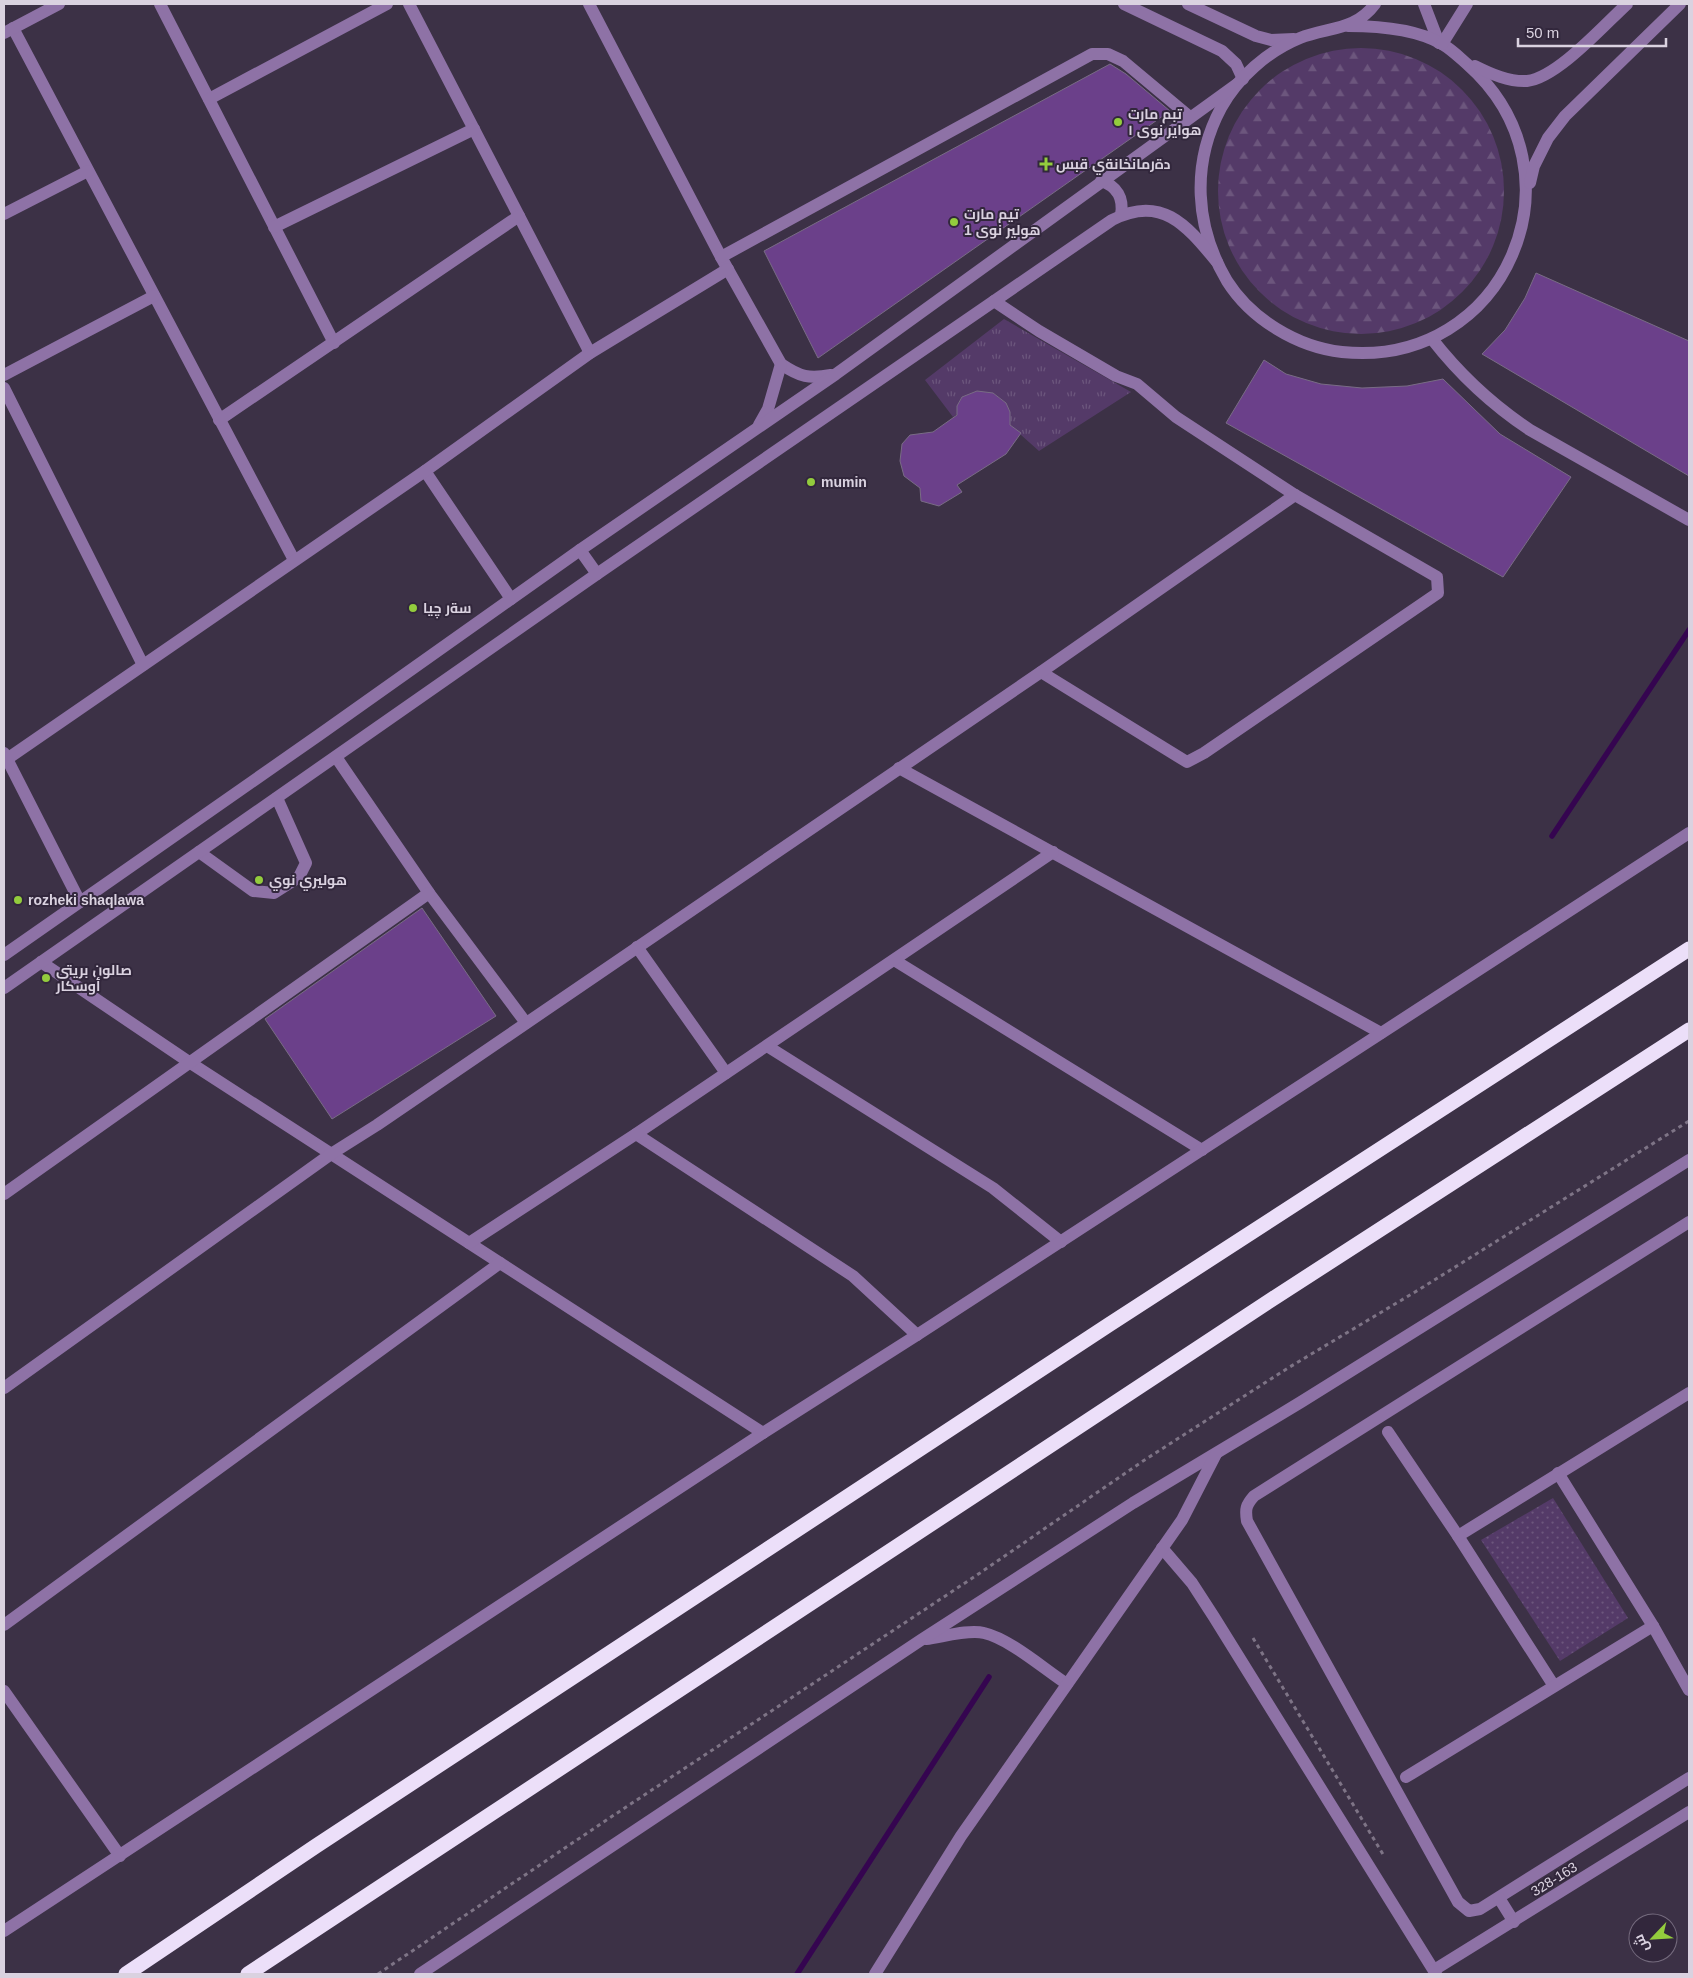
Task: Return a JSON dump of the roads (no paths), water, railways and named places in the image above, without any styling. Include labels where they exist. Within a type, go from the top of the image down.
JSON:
[{"type":"highway","points":[[126,1974],[316,1846],[1101,1329],[1689,949]]},
{"type":"highway","points":[[248,1974],[1266,1304],[1689,1030]]},
{"type":"street","points":[[59,4],[8,31],[88,171],[294,560]]},
{"type":"street","points":[[160,4],[334,343]]},
{"type":"street","points":[[209,99],[387,4]]},
{"type":"street","points":[[409,4],[590,353]]},
{"type":"street","points":[[589,4],[721,257],[781,364],[794,373],[809,378],[836,374]]},
{"type":"street","points":[[1124,4],[1222,52],[1236,64],[1240,82]]},
{"type":"street","points":[[1188,4],[1256,36],[1271,40],[1298,39]]},
{"type":"street","points":[[1348,26],[1370,11],[1375,4]]},
{"type":"street","points":[[1424,4],[1440,43]]},
{"type":"street","points":[[1440,43],[1467,4]]},
{"type":"street","points":[[1460,58],[1492,75],[1508,79],[1527,81],[1544,76],[1571,56],[1627,4]]},
{"type":"street","points":[[1526,202],[1526,175],[1521,148],[1512,122],[1498,98],[1481,76],[1440,43],[1400,30],[1374,26],[1348,26],[1323,30],[1298,39],[1255,66],[1222,106],[1210,131],[1202,157],[1201,210],[1207,237],[1217,262],[1229,284],[1264,320],[1286,334],[1309,344],[1333,351],[1383,352],[1408,347],[1432,339],[1453,327],[1472,312],[1489,294],[1503,274],[1514,253],[1519,237],[1534,166],[1548,138],[1565,116],[1680,4]]},
{"type":"street","points":[[721,257],[1092,54],[1108,54],[1123,61],[1190,117]]},
{"type":"street","points":[[4,954],[580,550],[836,374],[1240,82]]},
{"type":"street","points":[[274,227],[474,129]]},
{"type":"street","points":[[4,214],[88,171]]},
{"type":"street","points":[[1101,181],[1119,193],[1123,208],[1122,215]]},
{"type":"street","points":[[4,988],[597,574],[1122,215],[1142,211],[1162,213],[1189,229],[1217,262]]},
{"type":"street","points":[[219,420],[519,216]]},
{"type":"street","points":[[80,902],[5,756],[143,665],[425,470],[590,353],[728,269]]},
{"type":"street","points":[[4,375],[154,296]]},
{"type":"street","points":[[994,301],[1048,336],[1116,376],[1137,384],[1176,417],[1294,495],[1437,577],[1438,593],[1204,753],[1187,762],[1041,672]]},
{"type":"street","points":[[1432,339],[1466,380],[1507,415],[1689,520]]},
{"type":"street","points":[[758,428],[768,409],[781,364]]},
{"type":"street","points":[[4,388],[143,665]]},
{"type":"street","points":[[425,470],[511,599]]},
{"type":"street","points":[[4,1388],[331,1154],[377,1125],[1041,672],[1294,495]]},
{"type":"street","points":[[580,550],[597,574]]},
{"type":"street","points":[[336,757],[429,893],[526,1023]]},
{"type":"street","points":[[899,768],[1381,1033]]},
{"type":"street","points":[[199,852],[252,891],[274,893],[299,877],[306,863],[278,798]]},
{"type":"street","points":[[4,1931],[763,1433],[917,1336],[1689,832]]},
{"type":"street","points":[[469,1243],[636,1134],[1052,852]]},
{"type":"street","points":[[4,1194],[429,893]]},
{"type":"street","points":[[637,947],[726,1073]]},
{"type":"street","points":[[894,960],[1202,1150]]},
{"type":"street","points":[[41,962],[189,1062],[763,1433]]},
{"type":"street","points":[[767,1046],[993,1188],[1061,1242]]},
{"type":"street","points":[[636,1134],[853,1276],[917,1336]]},
{"type":"street","points":[[420,1974],[921,1640],[1133,1503],[1216,1454],[1689,1160]]},
{"type":"street","points":[[1689,1222],[1254,1496],[1245,1510],[1247,1521],[1458,1902],[1469,1911],[1480,1909],[1499,1898],[1689,1778]]},
{"type":"street","points":[[4,1624],[500,1263]]},
{"type":"street","points":[[1458,1536],[1558,1473],[1688,1397]]},
{"type":"street","points":[[1388,1432],[1458,1536],[1554,1686]]},
{"type":"street","points":[[875,1974],[961,1836],[1182,1520],[1216,1454]]},
{"type":"street","points":[[1558,1473],[1653,1626],[1689,1690]]},
{"type":"street","points":[[1162,1548],[1192,1583],[1214,1617],[1435,1972]]},
{"type":"street","points":[[1406,1777],[1653,1626]]},
{"type":"street","points":[[921,1640],[984,1632],[1005,1642],[1067,1684]]},
{"type":"street","points":[[4,1691],[120,1856]]},
{"type":"street","name":"328-163","points":[[1435,1972],[1689,1812]]},
{"type":"street","points":[[1499,1898],[1514,1922]]},
{"type":"waterway","points":[[1552,836],[1689,630]]},
{"type":"waterway","points":[[797,1974],[989,1677]]},
{"type":"place","name":"تبم مارت هواير نوى ١","points":[[1118,122]]},
{"type":"place","name":"دةرمانخانةي قبس","points":[[1046,164]]},
{"type":"place","name":"تيم مارت هولير نوى 1","points":[[954,222]]},
{"type":"place","name":"mumin","points":[[811,482]]},
{"type":"place","name":"سةر چيا","points":[[413,608]]},
{"type":"place","name":"هوليري نوي","points":[[259,880]]},
{"type":"place","name":"rozheki shaqlawa","points":[[18,900]]},
{"type":"place","name":"صالون بريتي أوسكار","points":[[46,978]]}]
